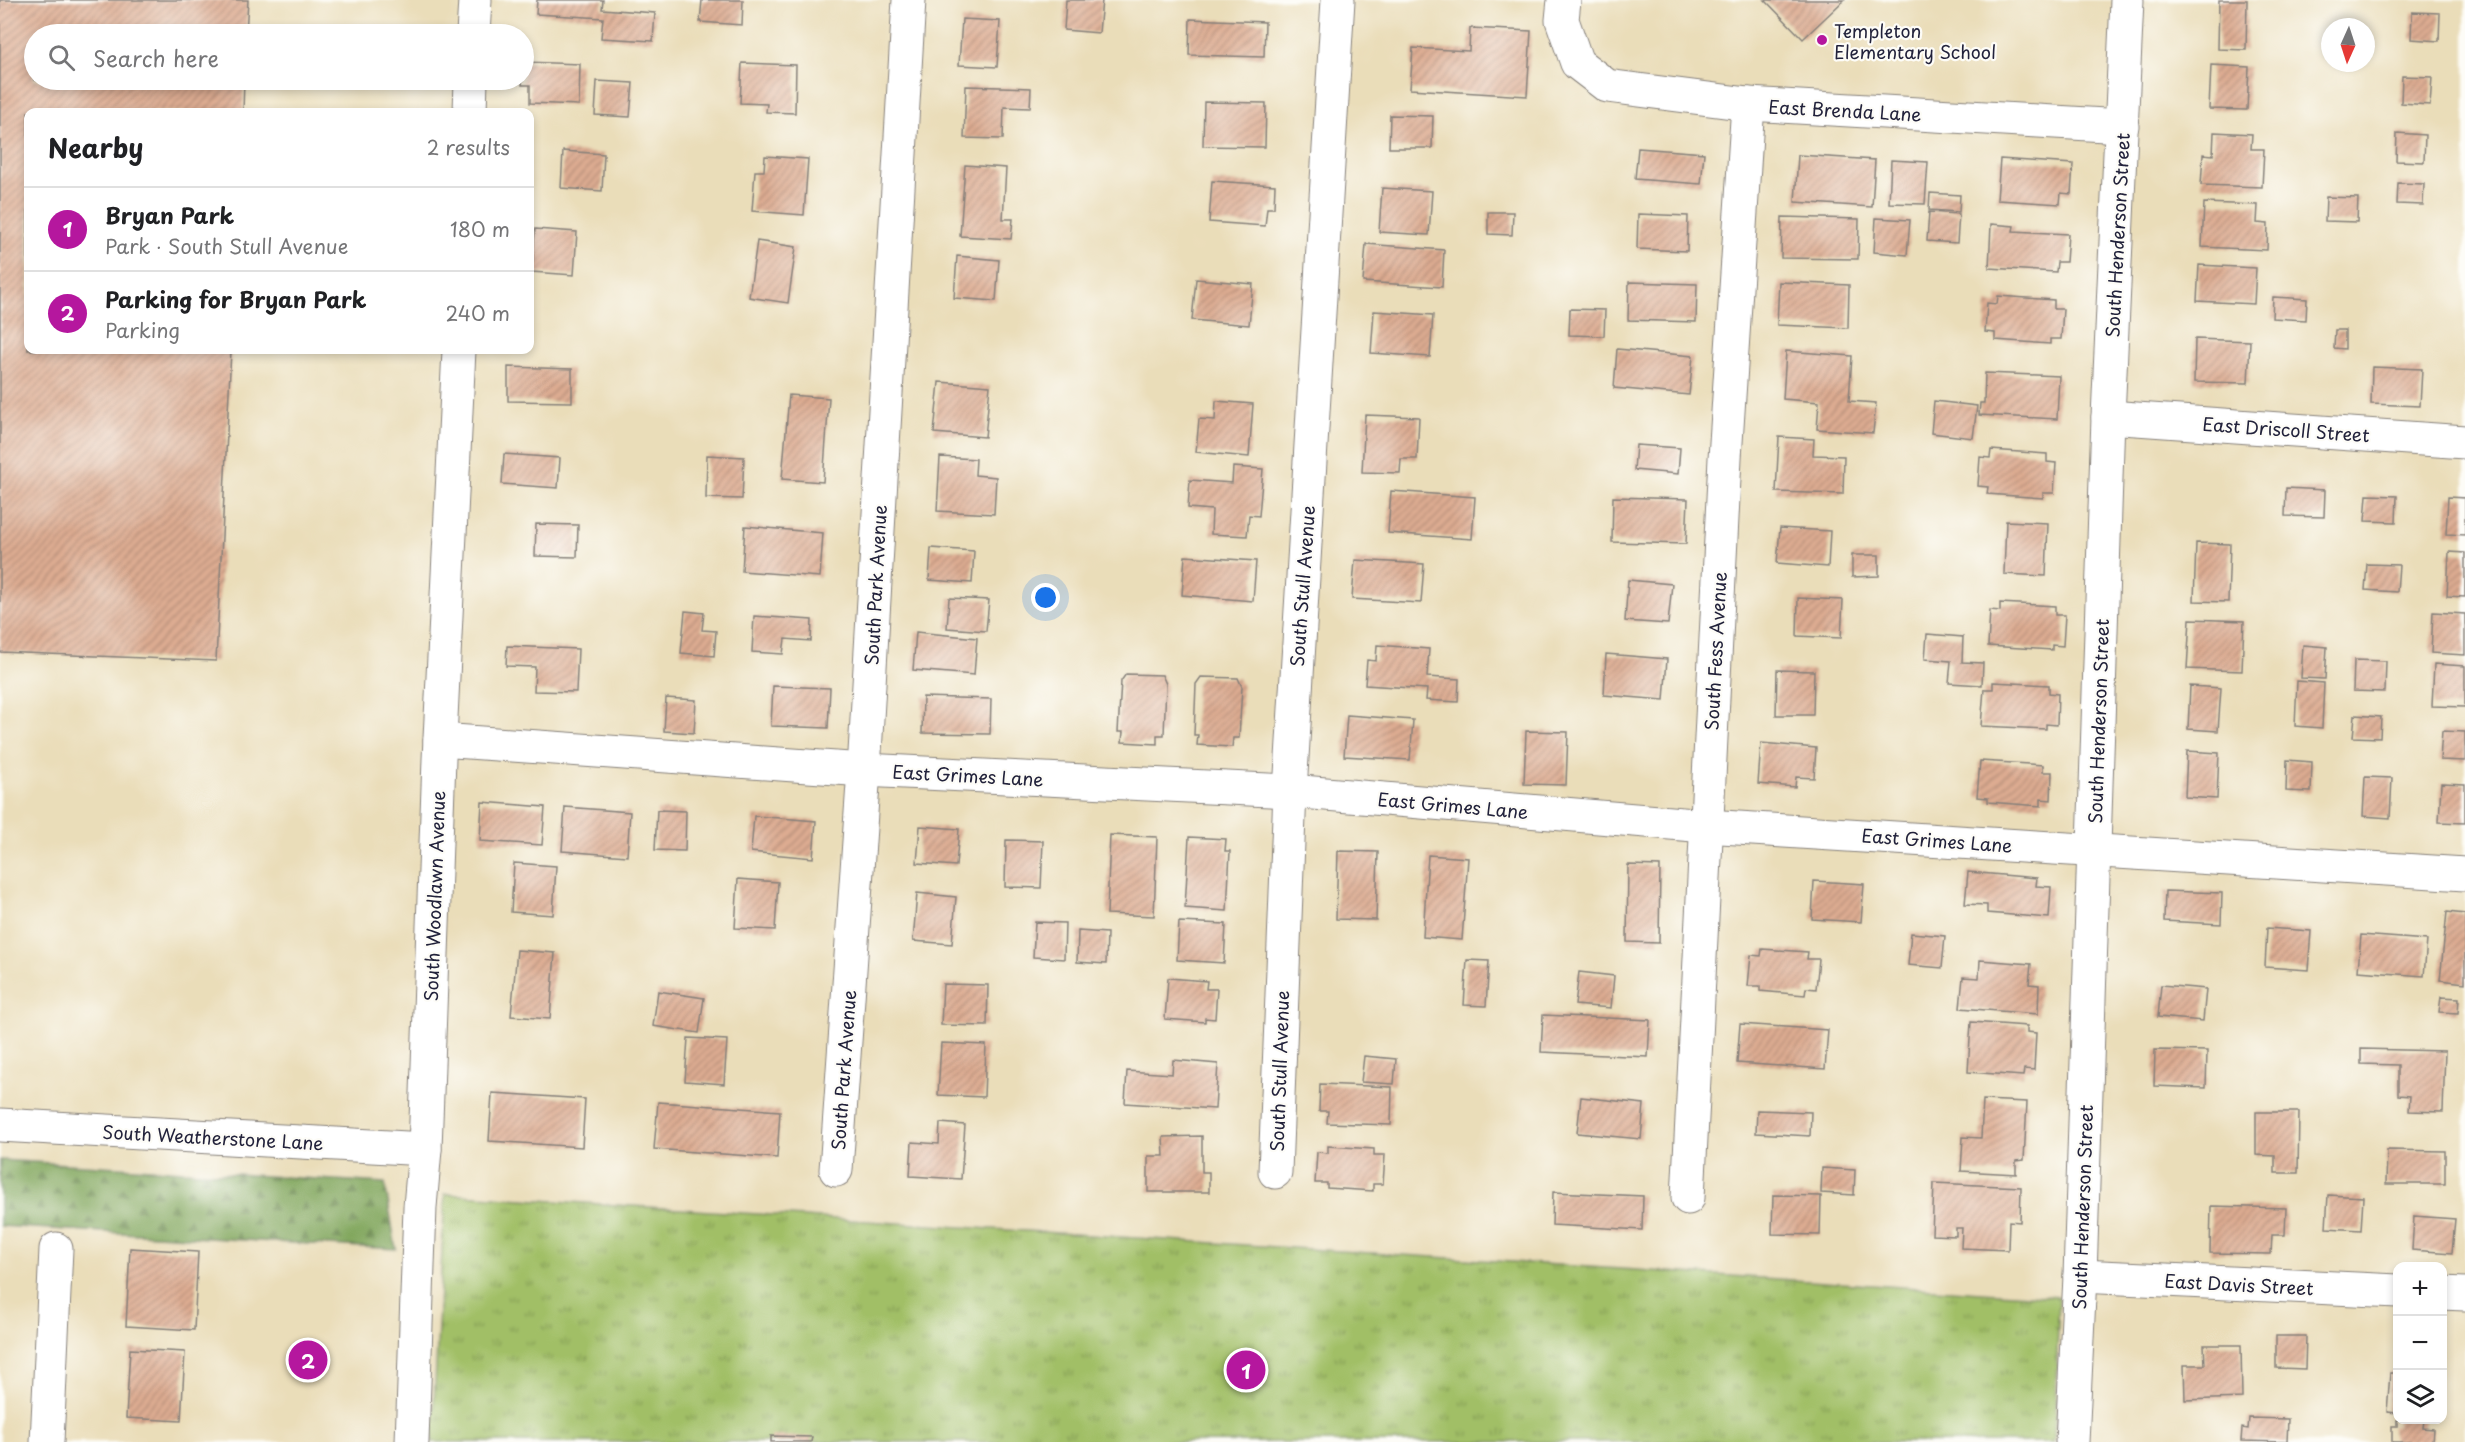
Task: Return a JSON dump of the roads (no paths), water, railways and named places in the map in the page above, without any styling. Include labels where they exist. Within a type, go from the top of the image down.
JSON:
[{"type":"street","points":[[474,24],[475,0]]},
{"type":"street","name":"South Park Avenue","points":[[836,1170],[864,770],[909,0]]},
{"type":"street","name":"South Stull Avenue","points":[[1275,1172],[1290,791],[1338,0]]},
{"type":"street","name":"East Brenda Lane","points":[[1564,0],[1562,20],[1577,63],[1607,86],[1748,104],[2122,126]]},
{"type":"street","name":"South Henderson Street","points":[[2072,1442],[2080,1276],[2108,417],[2127,0]]},
{"type":"street","points":[[470,108],[471,90]]},
{"type":"street","name":"South Fess Avenue","points":[[1688,1198],[1725,458],[1748,104]]},
{"type":"street","name":"South Woodlawn Avenue","points":[[412,1442],[440,740],[459,354]]},
{"type":"street","name":"East Driscoll Street","points":[[2108,417],[2465,442]]},
{"type":"street","name":"East Grimes Lane","points":[[440,740],[864,770],[1290,791],[1706,826],[2465,874]]},
{"type":"street","name":"South Weatherstone Lane","points":[[0,1125],[425,1149]]},
{"type":"street","points":[[47,1442],[57,1249]]},
{"type":"street","name":"East Davis Street","points":[[2080,1276],[2393,1291]]},
{"type":"street","points":[[2447,1293],[2465,1294]]},
{"type":"place","name":"Templeton Elementary School","points":[[1822,40]]},
{"type":"place","name":"Parking for Bryan Park","points":[[308,1360]]},
{"type":"place","name":"Bryan Park","points":[[1246,1370]]}]
